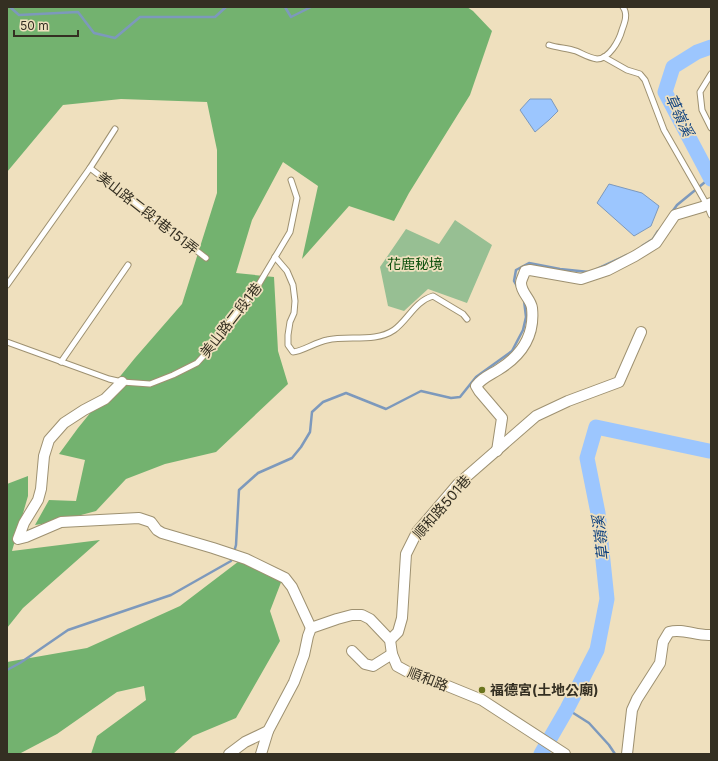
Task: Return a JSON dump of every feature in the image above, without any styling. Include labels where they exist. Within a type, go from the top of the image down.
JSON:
[{"type":"street","points":[[497,451],[502,418],[476,386],[481,379],[499,370],[519,354],[530,336],[533,316],[532,304],[523,291],[521,283],[525,271],[530,270],[580,279],[608,270],[656,243],[675,215],[709,204]]},
{"type":"street","name":"順和路501巷","points":[[390,640],[398,632],[402,618],[406,554],[416,532],[458,484],[536,416],[568,401],[619,382],[641,332]]},
{"type":"street","points":[[122,382],[105,400],[84,410],[64,423],[49,440],[44,456],[41,489],[38,500],[24,523],[18,539],[61,522],[139,518],[151,522],[157,530],[162,533],[228,553],[285,578],[292,587],[312,628]]},
{"type":"street","points":[[261,754],[268,731],[294,682],[304,654],[308,636],[312,628],[342,617],[362,615],[370,619],[390,640]]},
{"type":"street","points":[[626,754],[632,710],[637,699],[660,663],[663,642],[669,632],[677,630],[711,635]]},
{"type":"street","name":"順和路","points":[[390,640],[392,654],[397,666],[408,672],[433,680],[482,700],[564,754]]},
{"type":"street","points":[[352,651],[365,664],[373,666],[392,654]]},
{"type":"street","points":[[229,754],[245,742],[268,731]]},
{"type":"lane","points":[[549,45],[576,51],[585,56],[597,58],[604,57],[611,51],[626,22],[626,11],[623,7]]},
{"type":"lane","points":[[604,57],[627,70],[640,74],[645,80],[664,130],[709,204],[711,215]]},
{"type":"lane","points":[[711,74],[700,92],[702,110],[711,128]]},
{"type":"lane","points":[[90,168],[115,129]]},
{"type":"lane","name":"美山路二段1巷151弄","points":[[7,285],[90,168],[206,258]]},
{"type":"lane","name":"美山路二段1巷","points":[[7,342],[122,382],[150,384],[173,375],[196,363],[207,352],[256,289],[290,232],[297,198],[291,180]]},
{"type":"lane","points":[[275,257],[287,271],[293,285],[295,301],[294,313],[290,322],[288,334],[288,345],[293,352],[299,352],[315,343],[328,339],[373,337],[392,331],[401,325],[414,309],[425,300],[433,296],[463,314],[467,319]]},
{"type":"lane","points":[[61,362],[128,265]]},
{"type":"green space","points":[[7,7],[467,7],[473,11],[492,31],[470,95],[409,193],[394,221],[349,206],[302,259],[318,186],[283,162],[252,220],[236,273],[274,277],[278,351],[288,384],[216,452],[165,464],[126,479],[96,511],[55,522],[35,525],[49,500],[76,501],[85,460],[59,454],[78,428],[135,358],[182,304],[217,193],[217,150],[207,102],[121,99],[63,105],[7,172]]},
{"type":"green space","name":"花鹿秘境","points":[[455,220],[492,245],[467,303],[428,289],[404,311],[388,306],[380,267],[406,229],[439,244]]},
{"type":"green space","points":[[28,476],[28,496],[12,551],[100,540],[23,608],[7,628],[7,484]]},
{"type":"green space","points":[[247,555],[285,572],[270,611],[280,641],[236,718],[193,736],[173,754],[91,754],[97,736],[146,700],[144,686],[117,692],[57,734],[19,754],[7,754],[7,662],[87,648],[180,606]]},
{"type":"water","points":[[530,99],[551,99],[558,111],[535,132],[520,110]]},
{"type":"water","points":[[609,184],[642,193],[659,206],[651,226],[634,236],[597,203]]},
{"type":"waterway","points":[[10,7],[19,15],[78,12],[94,33],[115,38],[140,17],[215,17],[226,7]]},
{"type":"waterway","points":[[285,7],[291,17],[311,7]]},
{"type":"waterway","name":"草嶺溪","points":[[711,47],[697,52],[673,67],[665,92],[711,179]]},
{"type":"waterway","points":[[672,212],[677,205],[710,178]]},
{"type":"waterway","points":[[642,246],[653,239],[658,231]]},
{"type":"waterway","points":[[597,269],[627,255]]},
{"type":"waterway","points":[[518,288],[514,281],[516,270],[529,263],[560,269],[589,272]]},
{"type":"waterway","points":[[234,552],[236,545],[239,490],[258,473],[292,458],[310,432],[312,412],[323,402],[346,393],[386,409],[421,391],[451,398],[460,397],[476,377],[512,351],[523,330],[526,317],[524,300]]},
{"type":"waterway","name":"草嶺溪","points":[[541,754],[567,709],[597,650],[607,599],[598,513],[587,458],[596,427],[711,451]]},
{"type":"waterway","points":[[7,670],[20,663],[68,630],[171,595],[231,561],[232,557]]},
{"type":"waterway","points":[[567,709],[589,723],[615,754]]},
{"type":"place","name":"福德宮(土地公廟)","points":[[482,690]]}]
